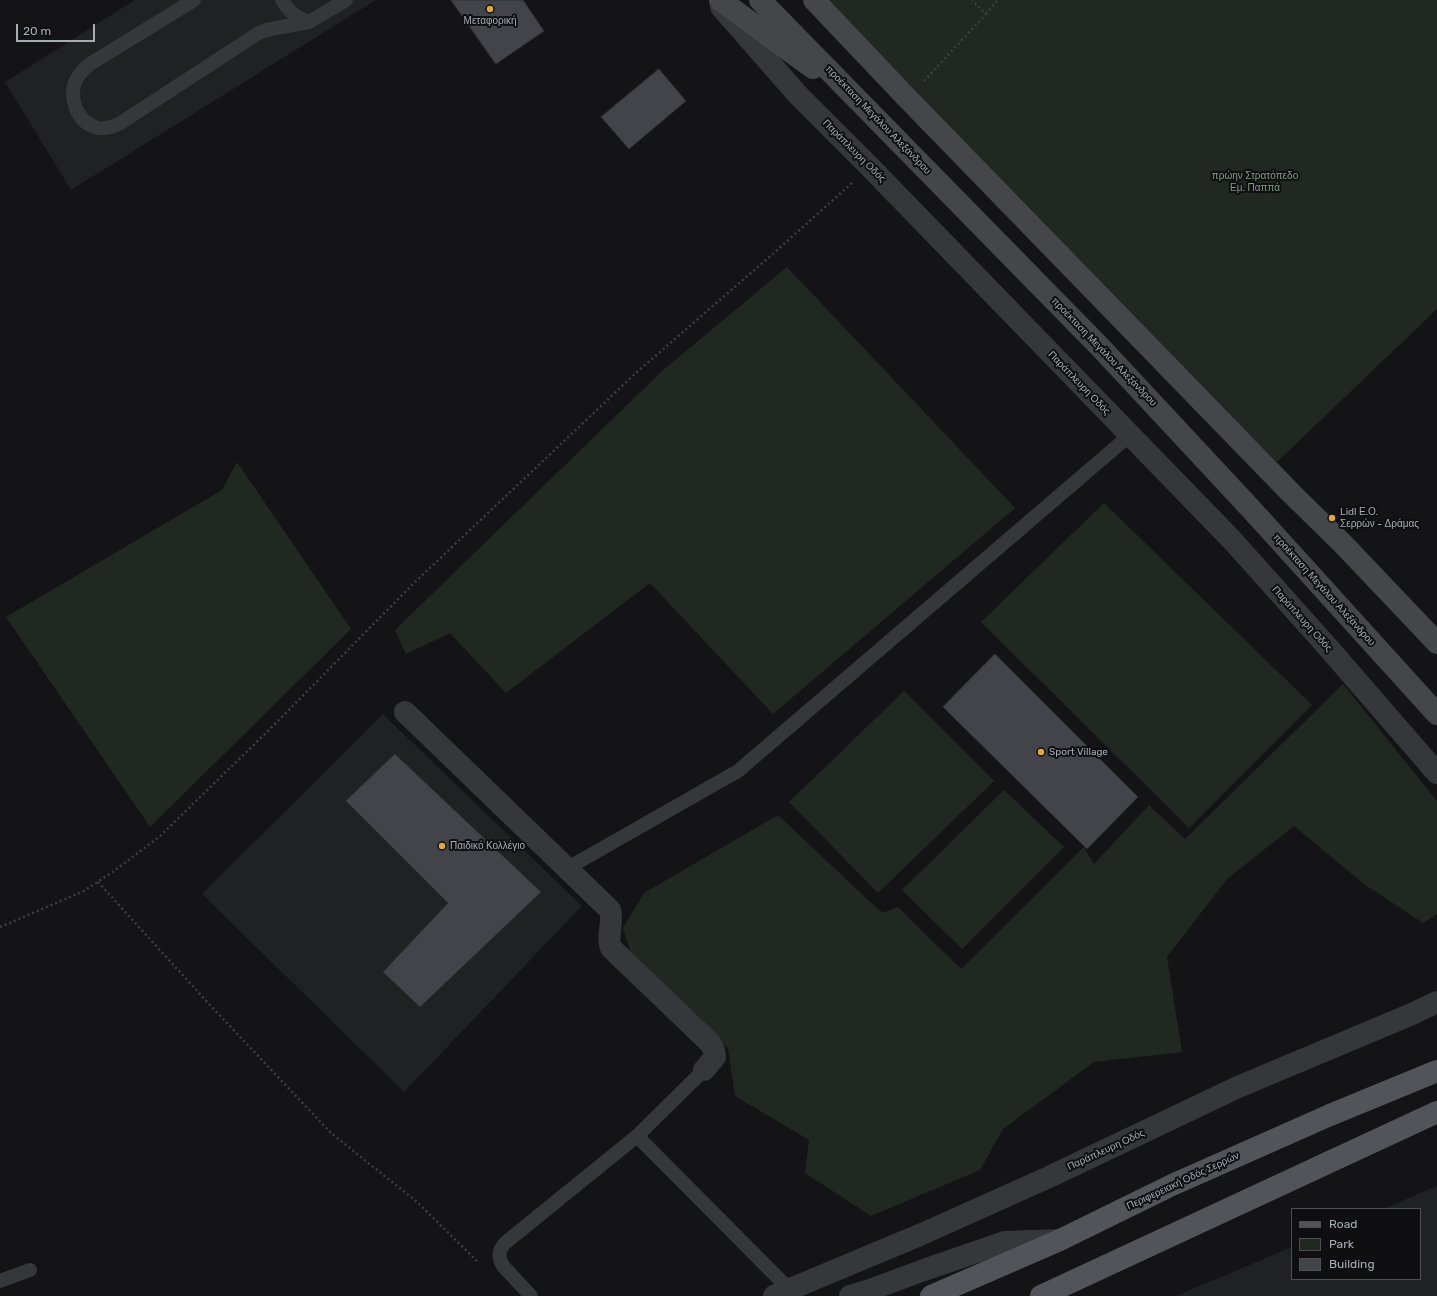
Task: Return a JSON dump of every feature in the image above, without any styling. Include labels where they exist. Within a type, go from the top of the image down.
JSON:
[{"type":"main road","points":[[720,0],[865,106]]},
{"type":"main road","name":"προέκταση Μεγάλου Αλεξάνδρου","points":[[760,0],[1101,348],[1251,509],[1437,714]]},
{"type":"main road","points":[[814,0],[908,99],[1291,493],[1345,546],[1437,643]]},
{"type":"main road","name":"Περιφερειακή Οδός Σερρών","points":[[931,1296],[1060,1240],[1172,1185],[1330,1115],[1437,1071]]},
{"type":"main road","points":[[1041,1296],[1436,1112]]},
{"type":"street","name":"Παράπλευρη Οδός","points":[[715,0],[800,96],[1232,540],[1437,773]]},
{"type":"street","points":[[405,712],[610,910],[611,948],[710,1043],[714,1050],[715,1057],[704,1070]]},
{"type":"street","name":"Παράπλευρη Οδός","points":[[781,1292],[922,1234],[1056,1174],[1238,1087],[1392,1023],[1437,1002]]},
{"type":"street","points":[[850,1296],[1004,1242],[1060,1240]]},
{"type":"lane","points":[[194,0],[90,64],[82,71],[74,86],[73,100],[76,109],[84,120],[97,128],[111,127],[119,124],[256,34],[266,30],[309,22],[346,0]]},
{"type":"lane","points":[[282,0],[296,16],[309,22]]},
{"type":"lane","points":[[566,869],[738,771],[1130,435]]},
{"type":"lane","points":[[531,1296],[503,1266],[499,1254],[501,1248],[505,1243],[637,1136],[704,1070]]},
{"type":"lane","points":[[637,1136],[781,1292]]},
{"type":"lane","points":[[0,1281],[30,1270]]},
{"type":"path","points":[[972,0],[986,14]]},
{"type":"path","points":[[908,99],[998,0]]},
{"type":"path","points":[[0,927],[84,891],[159,837],[268,731],[414,583],[638,371],[870,167]]},
{"type":"path","points":[[98,882],[209,1004],[331,1133],[417,1202],[481,1264],[503,1266]]},
{"type":"shaded area","points":[[135,0],[376,0],[71,190],[5,82]]},
{"type":"shaded area","points":[[383,714],[582,906],[404,1092],[202,894]]},
{"type":"shaded area","points":[[1437,1186],[1437,1296],[1176,1296],[1291,1247],[1291,1280],[1421,1280],[1421,1208],[1385,1208]]},
{"type":"green space","name":"πρώην Στρατόπεδο Εμ. Παππά","points":[[821,0],[1437,0],[1437,309],[1277,462],[1050,237]]},
{"type":"green space","points":[[787,267],[1015,508],[773,714],[650,583],[506,693],[450,633],[406,654],[395,630],[662,371]]},
{"type":"green space","points":[[237,462],[351,629],[150,827],[6,617],[222,490]]},
{"type":"green space","points":[[1104,503],[1312,705],[1189,828],[981,622]]},
{"type":"green space","points":[[1343,684],[1437,801],[1437,914],[1423,923],[1364,884],[1294,826],[1227,879],[1167,957],[1182,1052],[1094,1062],[1003,1129],[980,1170],[871,1216],[805,1173],[809,1140],[735,1096],[728,1048],[631,953],[623,928],[644,893],[778,815],[882,913],[898,907],[961,969],[1084,847],[1094,864],[1149,805],[1185,839]]},
{"type":"green space","points":[[904,691],[994,781],[878,893],[789,802]]},
{"type":"green space","points":[[1004,790],[1064,847],[962,949],[902,890]]},
{"type":"building","points":[[451,0],[523,0],[544,31],[496,64]]},
{"type":"building","points":[[659,69],[686,101],[629,149],[601,117]]},
{"type":"building","name":"Sport Village","points":[[995,654],[1138,797],[1087,849],[943,707]]},
{"type":"building","name":"Παιδικό Κολλέγιο","points":[[395,754],[541,892],[420,1007],[383,972],[448,903],[346,801]]},
{"type":"place","name":"Μεταφορική","points":[[490,9]]},
{"type":"place","name":"Lidl Ε.Ο. Σερρών - Δράμας","points":[[1332,518]]},
{"type":"place","name":"Sport Village","points":[[1041,752]]},
{"type":"place","name":"Παιδικό Κολλέγιο","points":[[442,846]]}]
